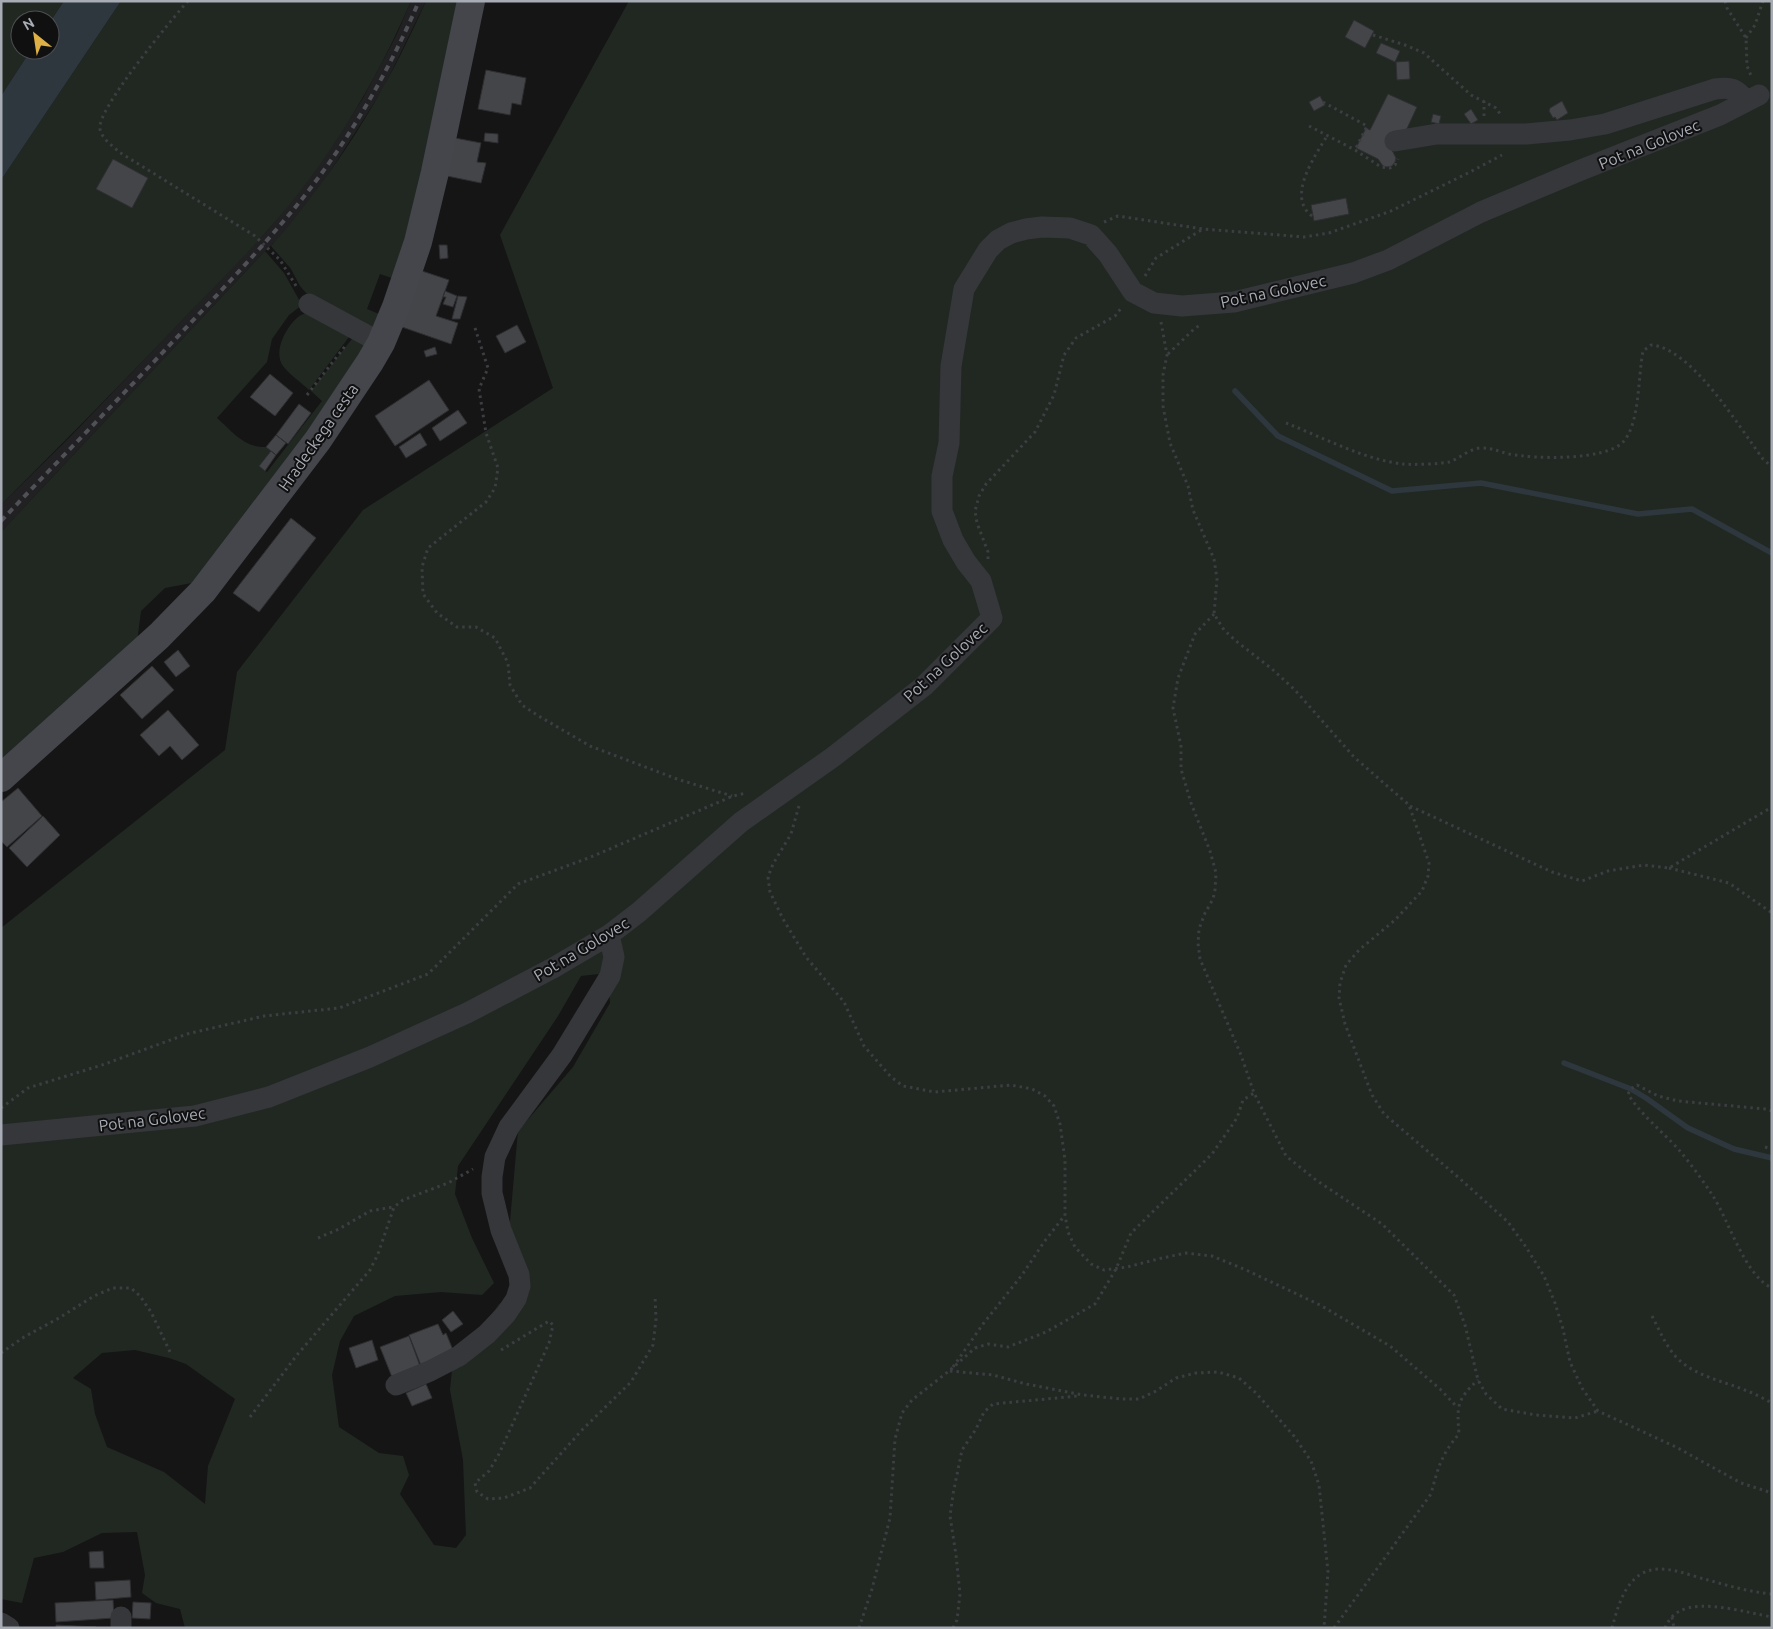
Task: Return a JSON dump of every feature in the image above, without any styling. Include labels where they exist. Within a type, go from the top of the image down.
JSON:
[{"type":"street","name":"Hradeckega cesta","points":[[1,778],[158,636],[203,591],[337,414],[381,343],[406,280],[418,242],[435,172],[471,1]]},
{"type":"street","points":[[1402,140],[1437,134],[1526,134],[1570,130],[1605,124],[1715,89],[1730,88],[1753,98]]},
{"type":"street","name":"Pot na Golovec","points":[[1133,292],[1157,304],[1182,306],[1234,302],[1353,272],[1388,260],[1481,212],[1720,115],[1753,98]]},
{"type":"street","name":"Pot na Golovec","points":[[1,1135],[195,1116],[269,1097],[370,1057],[467,1013],[553,968],[609,935],[639,912],[741,822],[833,757],[924,686],[992,618],[981,581],[966,562],[953,540],[942,511],[942,476],[949,442],[951,366],[964,289],[988,250],[998,240],[1011,233],[1042,227],[1070,228],[1091,235]]},
{"type":"street","points":[[1091,235],[1108,254],[1133,292]]},
{"type":"street","points":[[309,304],[381,343]]},
{"type":"street","points":[[396,1385],[459,1356],[487,1334],[506,1314],[516,1299],[520,1286],[519,1275],[501,1230],[492,1193],[495,1156],[509,1127],[562,1055],[610,976],[614,957],[609,935]]},
{"type":"street","points":[[1,1623],[9,1628]]},
{"type":"path","points":[[188,1],[147,51],[109,104],[100,122],[103,137],[126,156],[254,236],[280,260],[309,304]]},
{"type":"path","points":[[1725,1],[1727,8],[1746,38],[1747,66],[1753,98]]},
{"type":"path","points":[[1746,38],[1755,25],[1762,1]]},
{"type":"path","points":[[1374,35],[1424,53],[1471,95],[1496,108],[1500,113],[1498,134]]},
{"type":"path","points":[[1323,102],[1367,126],[1355,150]]},
{"type":"path","points":[[1309,126],[1387,169],[1395,165],[1402,140]]},
{"type":"path","points":[[1091,235],[1102,223],[1118,216],[1203,229],[1304,237],[1330,233],[1391,211],[1470,172],[1516,147],[1526,134]]},
{"type":"path","points":[[1312,216],[1302,204],[1301,193],[1314,158],[1327,136]]},
{"type":"path","points":[[981,581],[989,569],[988,552],[977,523],[975,511],[980,496],[986,484],[1035,432],[1054,395],[1064,355],[1076,338],[1115,316],[1128,301],[1156,258],[1203,229]]},
{"type":"path","points":[[1157,304],[1167,355],[1163,375],[1163,406],[1170,443],[1188,486],[1194,510],[1214,559],[1217,579],[1214,614],[1224,630],[1295,690],[1354,757],[1409,805],[1552,872],[1582,881],[1608,871],[1644,865],[1669,868],[1729,883],[1772,913]]},
{"type":"path","points":[[1167,355],[1194,328],[1202,323]]},
{"type":"path","points":[[475,328],[488,368],[479,389],[486,433],[498,468],[495,488],[486,502],[428,548],[422,567],[423,594],[437,613],[457,627],[476,626],[495,638],[508,662],[510,685],[522,705],[537,715],[590,746],[677,779],[733,796]]},
{"type":"path","points":[[307,395],[357,330]]},
{"type":"path","points":[[1286,423],[1359,454],[1404,464],[1449,462],[1477,448],[1494,448],[1509,454],[1553,457],[1590,455],[1611,450],[1622,443],[1630,431],[1636,404],[1643,351],[1651,345],[1660,346],[1688,362],[1712,390],[1763,459],[1772,467]]},
{"type":"path","points":[[1214,614],[1196,634],[1178,678],[1173,708],[1181,746],[1181,769],[1216,873],[1213,899],[1199,929],[1200,960],[1241,1055],[1254,1093],[1286,1156],[1316,1180],[1382,1224],[1454,1294],[1465,1325],[1478,1380],[1486,1394],[1502,1409],[1536,1415],[1575,1418],[1598,1410]]},
{"type":"path","points":[[1,1108],[28,1088],[102,1065],[187,1034],[264,1016],[339,1008],[428,974],[518,884],[627,842],[733,796],[751,792]]},
{"type":"path","points":[[800,800],[791,834],[772,864],[768,877],[770,892],[806,957],[844,1002],[864,1046],[891,1077],[903,1086],[935,1092],[1011,1086],[1032,1089],[1045,1096],[1054,1106],[1060,1124],[1065,1160],[1065,1215],[1068,1232],[1074,1247],[1090,1264],[1104,1270],[1116,1269],[1186,1253],[1212,1256],[1238,1266],[1320,1305],[1390,1346],[1440,1389],[1457,1407]]},
{"type":"path","points":[[1409,805],[1429,863],[1428,876],[1422,891],[1394,920],[1359,950],[1346,965],[1340,983],[1339,998],[1345,1024],[1372,1095],[1384,1114],[1508,1222],[1526,1247],[1544,1276],[1555,1303],[1570,1362],[1582,1388],[1598,1410],[1676,1447],[1741,1483],[1772,1493]]},
{"type":"path","points":[[1669,868],[1772,807]]},
{"type":"path","points":[[1772,1111],[1678,1101],[1658,1096],[1637,1085],[1628,1094],[1679,1151],[1714,1197],[1752,1270],[1766,1286],[1772,1288]]},
{"type":"path","points":[[859,1628],[872,1589],[890,1518],[895,1439],[902,1413],[912,1400],[975,1348],[988,1344],[1008,1347],[1046,1332],[1095,1304],[1116,1269],[1131,1233],[1212,1154],[1237,1118],[1243,1100],[1254,1093]]},
{"type":"path","points":[[1765,1147],[1772,1149]]},
{"type":"path","points":[[318,1238],[339,1229],[370,1211],[394,1207],[403,1200],[448,1183],[495,1156]]},
{"type":"path","points":[[250,1418],[274,1384],[319,1328],[370,1270],[378,1254],[394,1207]]},
{"type":"path","points":[[949,1371],[1065,1215]]},
{"type":"path","points":[[1,1353],[24,1337],[94,1296],[113,1288],[130,1288],[140,1296],[151,1312],[171,1354]]},
{"type":"path","points":[[494,1354],[549,1321],[554,1325],[549,1343],[500,1454],[489,1471],[475,1483],[477,1492],[488,1499],[504,1498],[530,1488],[582,1430],[631,1382],[654,1345],[655,1295]]},
{"type":"path","points":[[1652,1316],[1666,1344],[1678,1359],[1696,1371],[1715,1380],[1747,1391],[1772,1403]]},
{"type":"path","points":[[949,1371],[993,1375],[1026,1384],[1121,1400],[1139,1399],[1176,1378],[1196,1372],[1218,1372],[1239,1378],[1256,1393],[1294,1436],[1311,1460],[1319,1485],[1328,1572],[1324,1628]]},
{"type":"path","points":[[1334,1628],[1431,1494],[1438,1468],[1446,1450],[1459,1434],[1457,1407],[1467,1390],[1478,1380]]},
{"type":"path","points":[[953,1628],[960,1594],[950,1516],[962,1450],[976,1429],[984,1412],[993,1404],[1083,1395]]},
{"type":"path","points":[[1612,1628],[1618,1606],[1631,1583],[1641,1574],[1654,1569],[1680,1572],[1756,1593],[1772,1594]]},
{"type":"path","points":[[1665,1628],[1672,1617],[1681,1610],[1697,1606],[1772,1617]]},
{"type":"path","points":[[1672,1617],[1674,1628]]},
{"type":"shaded area","points":[[1,1],[64,1],[58,10],[10,10],[10,60],[24,60],[1,96]]},
{"type":"shaded area","points":[[64,1],[121,1],[1,180],[1,96],[24,60],[60,60],[60,10],[58,10]]},
{"type":"shaded area","points":[[121,1],[411,1],[366,92],[330,150],[289,205],[229,272],[1,505],[1,180]]},
{"type":"shaded area","points":[[411,1],[426,1],[383,89],[326,178],[283,235],[265,251],[1,532],[1,505],[70,437],[268,230],[302,188],[335,142],[363,98],[397,34]]},
{"type":"shaded area","points":[[426,1],[460,1],[430,150],[395,279],[380,274],[367,309],[379,314],[371,331],[314,302],[300,286],[291,269],[271,246],[289,226],[323,181],[372,107],[414,28]]},
{"type":"shaded area","points":[[629,1],[1772,1],[1772,1628],[185,1628],[180,1609],[156,1603],[142,1593],[145,1575],[137,1532],[102,1533],[63,1552],[34,1558],[22,1603],[1,1599],[1,928],[225,750],[237,672],[363,510],[553,388],[500,235]],"holes":[[[608,973],[610,1003],[573,1067],[518,1131],[509,1233],[526,1287],[499,1304],[452,1370],[450,1390],[463,1460],[466,1535],[456,1548],[434,1545],[400,1494],[409,1475],[403,1456],[379,1453],[339,1427],[332,1375],[340,1341],[354,1316],[395,1296],[441,1292],[482,1295],[494,1283],[472,1238],[455,1194],[458,1166],[558,1016],[581,976]],[[135,1350],[186,1364],[235,1399],[208,1466],[205,1504],[164,1472],[107,1447],[95,1414],[91,1389],[73,1378],[102,1353]]]},
{"type":"shaded area","points":[[265,251],[284,273],[302,305],[289,315],[272,339],[267,362],[217,418],[245,442],[258,447],[266,447],[271,451],[259,466],[267,472],[322,401],[311,391],[355,335],[367,343],[353,372],[197,582],[165,588],[141,611],[137,642],[1,766],[1,532]]},
{"type":"shaded area","points":[[313,313],[352,333],[309,390],[283,366],[279,353],[280,345],[291,324],[301,315]]},
{"type":"building","points":[[1354,20],[1374,31],[1365,48],[1345,37]]},
{"type":"building","points":[[1381,43],[1400,51],[1395,62],[1376,53]]},
{"type":"building","points":[[1409,61],[1410,79],[1397,80],[1396,62]]},
{"type":"building","points":[[486,70],[526,78],[521,105],[512,103],[510,115],[478,109]]},
{"type":"building","points":[[1388,94],[1417,107],[1404,135],[1392,150],[1396,158],[1395,162],[1392,166],[1387,167],[1383,166],[1378,159],[1356,148],[1366,128],[1370,130]]},
{"type":"building","points":[[1320,96],[1325,105],[1314,111],[1309,102]]},
{"type":"building","points":[[1562,101],[1568,113],[1557,120],[1555,117],[1553,118],[1549,111],[1550,108]]},
{"type":"building","points":[[1471,109],[1478,120],[1471,124],[1464,114]]},
{"type":"building","points":[[1433,114],[1441,116],[1439,124],[1431,122]]},
{"type":"building","points":[[485,133],[498,134],[498,143],[484,141]]},
{"type":"building","points":[[455,138],[481,143],[477,162],[486,163],[481,183],[447,176]]},
{"type":"building","points":[[113,159],[148,178],[132,208],[96,189]]},
{"type":"building","points":[[1346,198],[1349,214],[1314,221],[1311,205]]},
{"type":"building","points":[[439,245],[447,245],[448,258],[440,259]]},
{"type":"building","points":[[422,271],[449,280],[436,316],[458,323],[451,344],[402,327]]},
{"type":"building","points":[[445,291],[457,296],[453,307],[443,304],[446,297],[443,297]]},
{"type":"building","points":[[458,296],[467,297],[460,319],[452,319]]},
{"type":"building","points":[[517,325],[526,342],[505,353],[496,336]]},
{"type":"building","points":[[435,347],[437,354],[426,357],[424,351]]},
{"type":"building","points":[[270,374],[293,393],[275,416],[250,397]]},
{"type":"building","points":[[429,380],[449,410],[395,446],[375,416]]},
{"type":"building","points":[[299,404],[311,413],[288,444],[276,435]]},
{"type":"building","points":[[458,410],[467,423],[440,441],[432,428]]},
{"type":"building","points":[[420,433],[427,445],[406,458],[399,447]]},
{"type":"building","points":[[276,435],[286,443],[276,455],[266,447]]},
{"type":"building","points":[[271,451],[276,455],[265,471],[259,466]]},
{"type":"building","points":[[291,518],[316,538],[259,612],[233,593]]},
{"type":"building","points":[[178,650],[190,666],[176,677],[164,662]]},
{"type":"building","points":[[152,666],[174,690],[142,719],[120,695]]},
{"type":"building","points":[[168,710],[199,745],[182,760],[170,746],[159,756],[140,735]]},
{"type":"building","points":[[18,788],[42,816],[7,847],[1,841],[1,802]]},
{"type":"building","points":[[43,816],[60,835],[27,867],[9,848]]},
{"type":"building","points":[[453,1311],[463,1324],[451,1332],[442,1320]]},
{"type":"building","points":[[438,1324],[443,1335],[446,1333],[455,1355],[422,1368],[409,1335]]},
{"type":"building","points":[[409,1336],[420,1366],[392,1377],[380,1347]]},
{"type":"building","points":[[372,1340],[378,1360],[356,1368],[349,1348]]},
{"type":"building","points":[[426,1384],[432,1398],[412,1406],[406,1393]]},
{"type":"building","points":[[103,1551],[104,1568],[90,1568],[89,1552]]},
{"type":"building","points":[[130,1580],[131,1597],[96,1600],[95,1582]]},
{"type":"building","points":[[113,1600],[114,1618],[56,1622],[55,1603]]},
{"type":"building","points":[[133,1602],[151,1603],[150,1619],[132,1618]]},
{"type":"building","points":[[56,1625],[96,1627],[56,1628]]},
{"type":"waterway","points":[[1235,391],[1278,436],[1392,491],[1481,483],[1638,514],[1692,509],[1772,553]]},
{"type":"waterway","points":[[1564,1063],[1631,1089],[1688,1128],[1734,1149],[1772,1158]]},
{"type":"railway","points":[[1,521],[218,293],[272,235],[306,194],[339,149],[369,101],[396,52],[419,1]]}]
